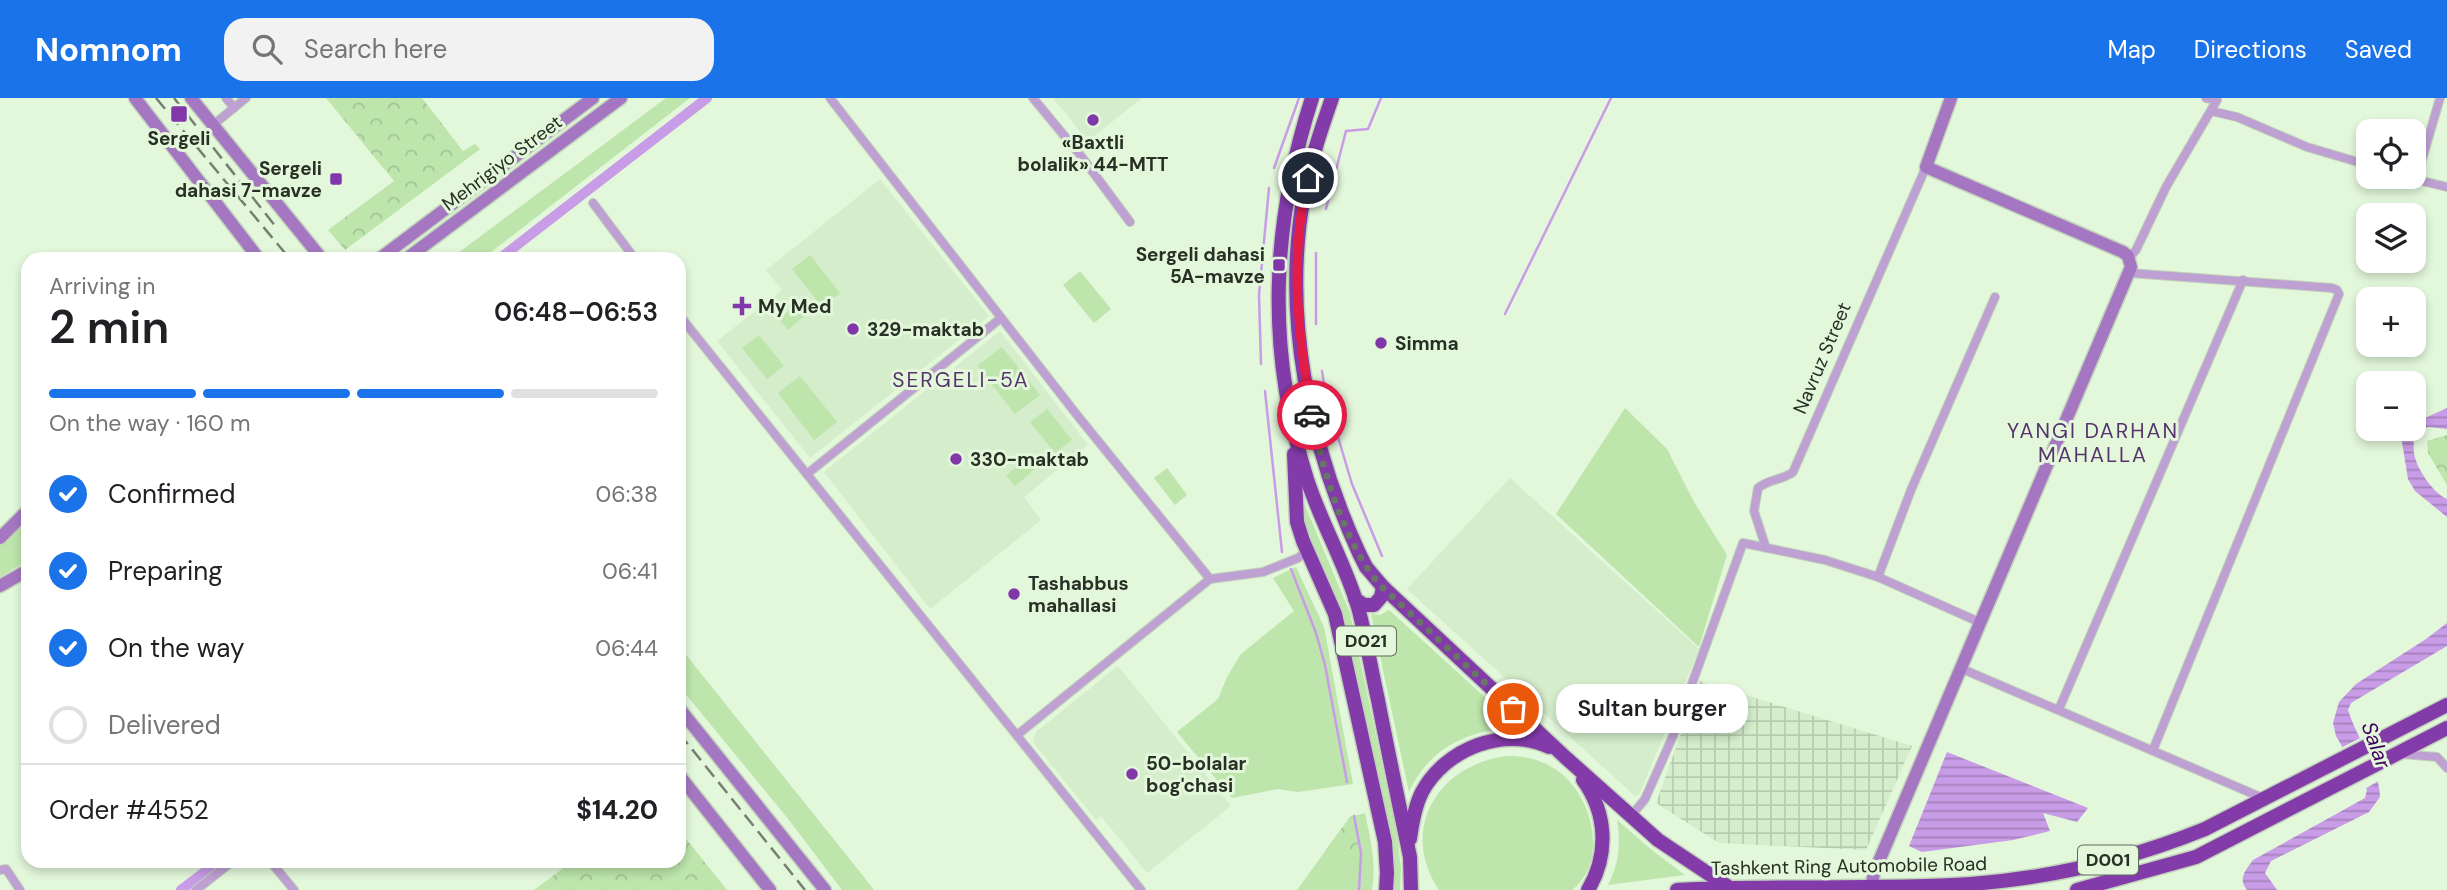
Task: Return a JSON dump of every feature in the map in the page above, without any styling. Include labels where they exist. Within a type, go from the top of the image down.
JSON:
[{"type":"highway","name":"D021","points":[[1312,98],[1288,187],[1279,265],[1281,341],[1293,435],[1315,503],[1355,599],[1409,856],[1411,890]]},
{"type":"highway","name":"D021","points":[[1332,98],[1312,163],[1301,215],[1297,284],[1300,336],[1314,428],[1326,473],[1359,554],[1382,587],[1565,757],[1658,840],[1730,888]]},
{"type":"highway","points":[[1293,435],[1296,513],[1307,551],[1339,628],[1385,842],[1386,890]]},
{"type":"highway","points":[[1355,599],[1364,605],[1374,605],[1381,597],[1382,587]]},
{"type":"highway","name":"Tashkent Ring Automobile Road","points":[[1677,890],[1871,888],[1971,884],[2036,876],[2169,844],[2266,799],[2447,705]]},
{"type":"highway","points":[[2396,754],[2447,728]]},
{"type":"highway","name":"D021","points":[[1423,890],[1409,856],[1413,820],[1421,794],[1437,771],[1458,754],[1490,741],[1517,739],[1543,744],[1565,757],[1591,791],[1601,820],[1603,837],[1601,860],[1588,890]]},
{"type":"highway","name":"D001","points":[[2077,890],[2176,864],[2213,849],[2396,754]]},
{"type":"highway","points":[[2205,829],[2213,849]]},
{"type":"main road","points":[[135,98],[254,252]]},
{"type":"main road","points":[[191,98],[316,252]]},
{"type":"main road","name":"Mehrigiyo Street","points":[[388,252],[593,98]]},
{"type":"main road","name":"Mehrigiyo Street","points":[[415,252],[621,98]]},
{"type":"main road","name":"Navruz Street","points":[[1926,167],[1951,98]]},
{"type":"main road","points":[[1871,888],[1874,873],[1979,622],[2130,273],[2129,258],[2123,252],[1926,167]]},
{"type":"main road","points":[[0,538],[21,517]]},
{"type":"main road","points":[[0,586],[21,574]]},
{"type":"main road","points":[[686,717],[825,890]]},
{"type":"main road","points":[[686,784],[771,890]]},
{"type":"street","points":[[226,98],[234,108]]},
{"type":"street","points":[[213,125],[246,98]]},
{"type":"street","points":[[830,98],[1001,318],[1210,579]]},
{"type":"street","points":[[1033,98],[1130,222]]},
{"type":"street","points":[[2129,258],[2136,250],[2166,187],[2217,100],[2206,98]]},
{"type":"street","points":[[2426,146],[2440,98]]},
{"type":"street","points":[[2211,111],[2237,117],[2307,147],[2356,161]]},
{"type":"street","name":"Navruz Street","points":[[1766,548],[1754,511],[1758,488],[1766,481],[1789,475],[1793,471],[1926,167]]},
{"type":"street","points":[[2426,182],[2447,187]]},
{"type":"street","points":[[593,203],[630,252]]},
{"type":"street","points":[[2130,273],[2332,288],[2337,290],[2338,298],[2153,750]]},
{"type":"street","points":[[2059,709],[2243,280]]},
{"type":"street","points":[[1878,577],[1911,490],[1995,297]]},
{"type":"street","points":[[807,474],[1001,318]]},
{"type":"street","points":[[686,324],[1141,890]]},
{"type":"street","points":[[1631,816],[1646,799],[1673,736],[1743,543],[1825,560],[1878,577],[1979,622]]},
{"type":"street","points":[[1017,735],[1210,579],[1263,572],[1298,558],[1307,551]]},
{"type":"street","points":[[1960,668],[2266,799]]},
{"type":"street","points":[[2396,754],[2428,754],[2437,757],[2447,768]]},
{"type":"street","points":[[196,890],[224,868]]},
{"type":"street","points":[[276,868],[294,890]]},
{"type":"street","points":[[0,870],[6,869],[20,890]]},
{"type":"shaded area","name":"«Baxtli bolalik» 44-MTT","points":[[1053,98],[1142,98],[1088,141]]},
{"type":"shaded area","name":"329-maktab","points":[[880,179],[989,316],[810,458],[717,341],[782,290],[766,270]]},
{"type":"shaded area","name":"330-maktab","points":[[1000,331],[1088,445],[1024,497],[1041,520],[930,609],[824,472]]},
{"type":"shaded area","points":[[2447,408],[2447,429],[2426,428],[2426,418]]},
{"type":"shaded area","points":[[2402,441],[2414,441],[2415,459],[2422,473],[2431,486],[2447,499],[2447,517],[2415,491],[2408,479]]},
{"type":"shaded area","points":[[1510,478],[1699,649],[1640,793],[1636,797],[1407,589]]},
{"type":"shaded area","name":"Salar","points":[[2447,623],[2447,646],[2351,703],[2348,710],[2372,763],[2379,786],[2380,797],[2369,812],[2271,861],[2265,873],[2277,890],[2247,890],[2243,879],[2253,860],[2365,798],[2367,790],[2336,736],[2333,723],[2339,702],[2356,684]]},
{"type":"shaded area","name":"50-bolalar bog'chasi","points":[[1118,666],[1231,806],[1147,873],[1101,816],[1096,820],[1033,742],[1036,732]]},
{"type":"shaded area","points":[[1700,681],[1912,746],[1866,850],[1719,843],[1656,803]]},
{"type":"shaded area","points":[[1947,752],[2088,808],[2077,822],[2043,813],[2050,831],[2013,840],[1922,852],[1909,846]]},
{"type":"green space","points":[[326,98],[422,98],[463,151],[475,144],[480,149],[345,250],[328,230],[394,181]]},
{"type":"green space","points":[[666,98],[690,98],[491,252],[459,252]]},
{"type":"green space","points":[[810,255],[840,293],[822,307],[792,269]]},
{"type":"green space","points":[[1080,271],[1111,309],[1094,323],[1063,285]]},
{"type":"green space","points":[[800,302],[809,312],[788,330],[779,319]]},
{"type":"green space","points":[[759,335],[784,366],[767,379],[742,348]]},
{"type":"green space","points":[[1002,347],[1040,395],[1015,414],[977,366]]},
{"type":"green space","points":[[800,376],[837,422],[814,440],[778,393]]},
{"type":"green space","points":[[1625,408],[1667,449],[1694,502],[1727,555],[1699,647],[1556,514]]},
{"type":"green space","points":[[1047,409],[1072,440],[1055,453],[1030,422]]},
{"type":"green space","points":[[2447,435],[2447,485],[2428,453],[2427,441]]},
{"type":"green space","points":[[1027,459],[1035,469],[1015,486],[1006,475]]},
{"type":"green space","points":[[1167,468],[1187,495],[1175,505],[1154,478]]},
{"type":"green space","points":[[1300,493],[1350,613],[1397,834],[1401,869],[1400,890],[1393,890],[1392,859],[1342,615],[1303,525]]},
{"type":"green space","points":[[21,525],[21,564],[0,577],[0,546]]},
{"type":"green space","points":[[1296,567],[1324,627],[1353,784],[1298,792],[1278,789],[1232,798],[1177,732],[1218,699],[1241,654],[1294,611],[1273,578]]},
{"type":"green space","points":[[1389,610],[1520,729],[1486,732],[1454,743],[1428,763],[1409,792],[1371,614],[1380,615]]},
{"type":"green space","points":[[686,655],[874,890],[842,890],[789,820],[686,695]]},
{"type":"green space","points":[[1507,756],[1534,759],[1552,767],[1570,782],[1580,796],[1588,812],[1593,846],[1590,863],[1583,878],[1572,890],[1439,890],[1427,867],[1423,844],[1425,823],[1432,803],[1445,786],[1462,772],[1483,762]]},
{"type":"green space","points":[[1365,813],[1373,861],[1372,890],[1297,890],[1350,817]]},
{"type":"green space","points":[[1358,815],[1362,833],[1357,841],[1359,852],[1350,856],[1325,851],[1350,817]]},
{"type":"green space","points":[[1617,820],[1685,875],[1608,885],[1615,870],[1618,853]]},
{"type":"green space","points":[[686,839],[727,890],[534,890],[564,868],[686,868]]},
{"type":"pier","points":[[2362,737],[2382,779],[2363,790],[2339,749]]},
{"type":"waterway","points":[[508,252],[707,98]]},
{"type":"waterway","points":[[1274,168],[1299,98]]},
{"type":"waterway","points":[[1326,209],[1346,131],[1368,129],[1381,98]]},
{"type":"waterway","points":[[1505,314],[1611,98]]},
{"type":"waterway","points":[[1261,364],[1259,295],[1269,188]]},
{"type":"waterway","points":[[1316,253],[1316,324]]},
{"type":"waterway","points":[[1322,371],[1327,406]]},
{"type":"waterway","points":[[1265,391],[1282,552]]},
{"type":"waterway","points":[[1338,437],[1352,484],[1382,556]]},
{"type":"waterway","points":[[1291,569],[1316,633],[1325,665],[1347,782]]},
{"type":"waterway","points":[[1354,816],[1361,853],[1359,890]]},
{"type":"waterway","points":[[181,890],[210,868]]},
{"type":"railway","points":[[156,98],[284,252]]},
{"type":"railway","points":[[174,98],[276,227]]},
{"type":"railway","points":[[686,742],[805,890]]},
{"type":"way so far","points":[[1312,415],[1326,473],[1366,567],[1382,587],[1513,709]]},
{"type":"place","name":"Sergeli","points":[[179,114]]},
{"type":"place","name":"«Baxtli bolalik» 44-MTT","points":[[1093,120]]},
{"type":"place","name":"Sergeli dahasi 7-mavze","points":[[336,179]]},
{"type":"place","name":"Sergeli dahasi 5A-mavze","points":[[1279,265]]},
{"type":"place","name":"My Med","points":[[742,306]]},
{"type":"place","name":"329-maktab","points":[[853,329]]},
{"type":"place","name":"Simma","points":[[1381,343]]},
{"type":"place","name":"330-maktab","points":[[956,459]]},
{"type":"place","name":"Tashabbus mahallasi","points":[[1014,594]]},
{"type":"place","name":"Sultan burger","points":[[1513,709]]},
{"type":"place","name":"50-bolalar bog'chasi","points":[[1132,774]]},
{"type":"district","name":"SERGELI-5A","points":[[961,380]]},
{"type":"district","name":"YANGI DARHAN MAHALLA","points":[[2093,443]]},
{"type":"route","points":[[1308,178],[1301,215],[1297,304],[1312,415]]}]
